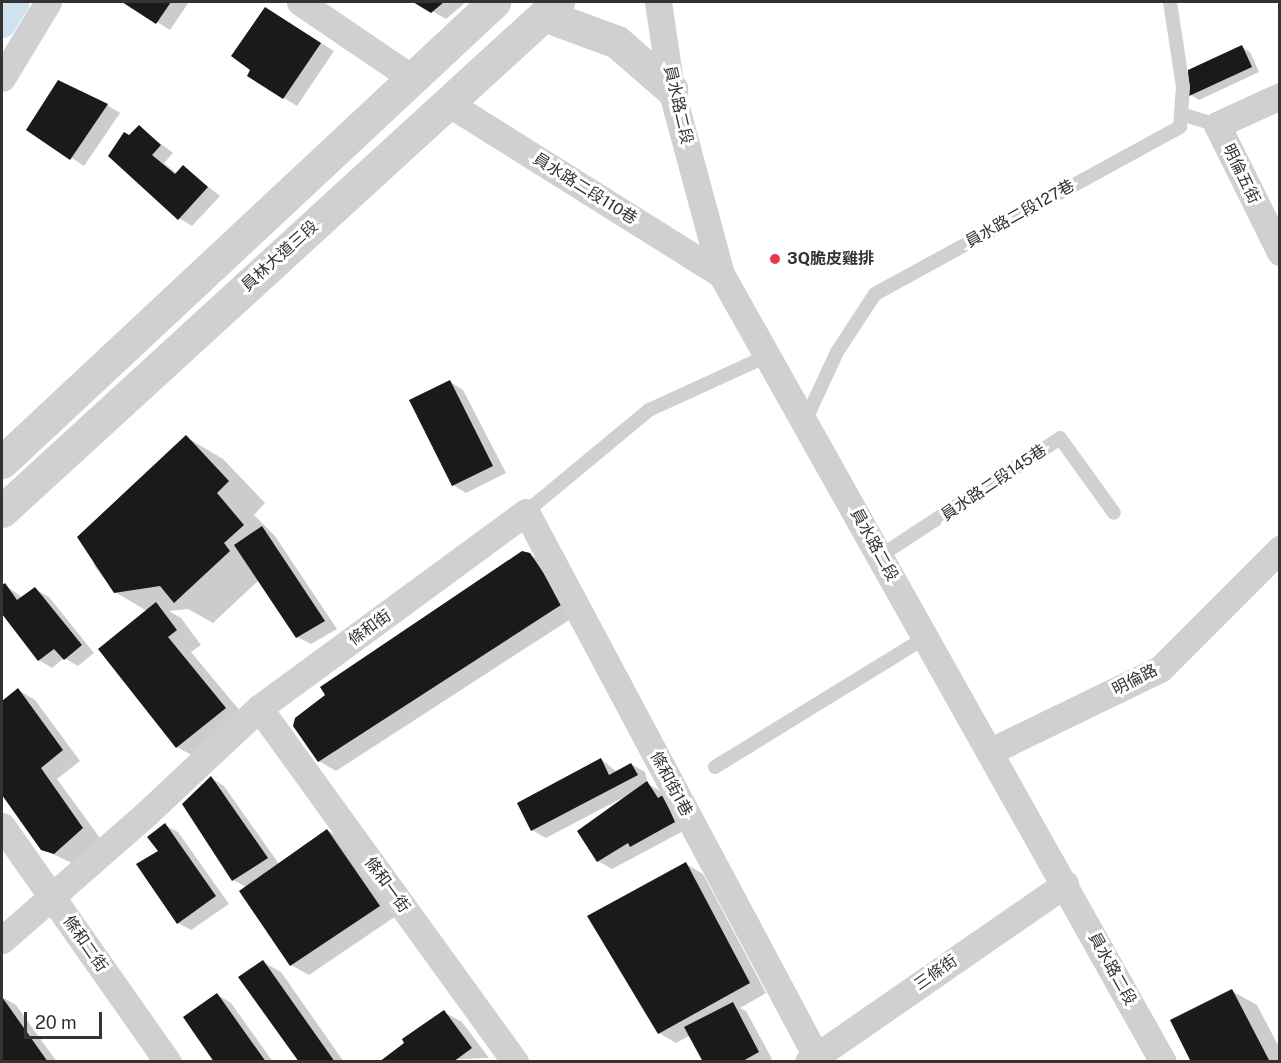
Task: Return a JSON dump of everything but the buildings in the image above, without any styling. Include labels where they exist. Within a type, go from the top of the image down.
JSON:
[{"type":"street","points":[[2,78],[48,2]]},
{"type":"street","points":[[300,2],[412,78]]},
{"type":"street","points":[[2,462],[494,2]]},
{"type":"street","name":"員水路二段","points":[[658,2],[671,89],[721,274],[806,419],[880,556],[1163,1062]]},
{"type":"street","points":[[551,8],[617,42],[671,89]]},
{"type":"street","name":"員林大道三段","points":[[2,511],[551,8]]},
{"type":"street","name":"明倫五街","points":[[1280,96],[1217,125],[1280,252]]},
{"type":"street","name":"員水路二段110巷","points":[[448,103],[721,274]]},
{"type":"street","name":"條和街","points":[[2,940],[259,708],[526,512]]},
{"type":"street","name":"條和街1巷","points":[[526,512],[812,1059]]},
{"type":"street","name":"明倫路","points":[[991,751],[1160,669],[1280,549]]},
{"type":"street","name":"條和一街","points":[[259,708],[515,1062]]},
{"type":"street","name":"條和二街","points":[[2,826],[168,1062]]},
{"type":"street","name":"三條街","points":[[812,1059],[1065,884]]},
{"type":"lane","points":[[1170,2],[1183,87],[1180,114],[1217,125]]},
{"type":"lane","name":"員水路二段127巷","points":[[806,419],[837,352],[875,294],[1180,127],[1180,114]]},
{"type":"lane","name":"條和街","points":[[526,512],[649,410],[767,356]]},
{"type":"lane","name":"員水路二段145巷","points":[[880,556],[1060,438],[1114,513]]},
{"type":"lane","points":[[715,767],[926,637]]},
{"type":"waterway","points":[[2,24],[16,2]]},
{"type":"place","name":"3Q脆皮雞排","points":[[775,259]]}]
